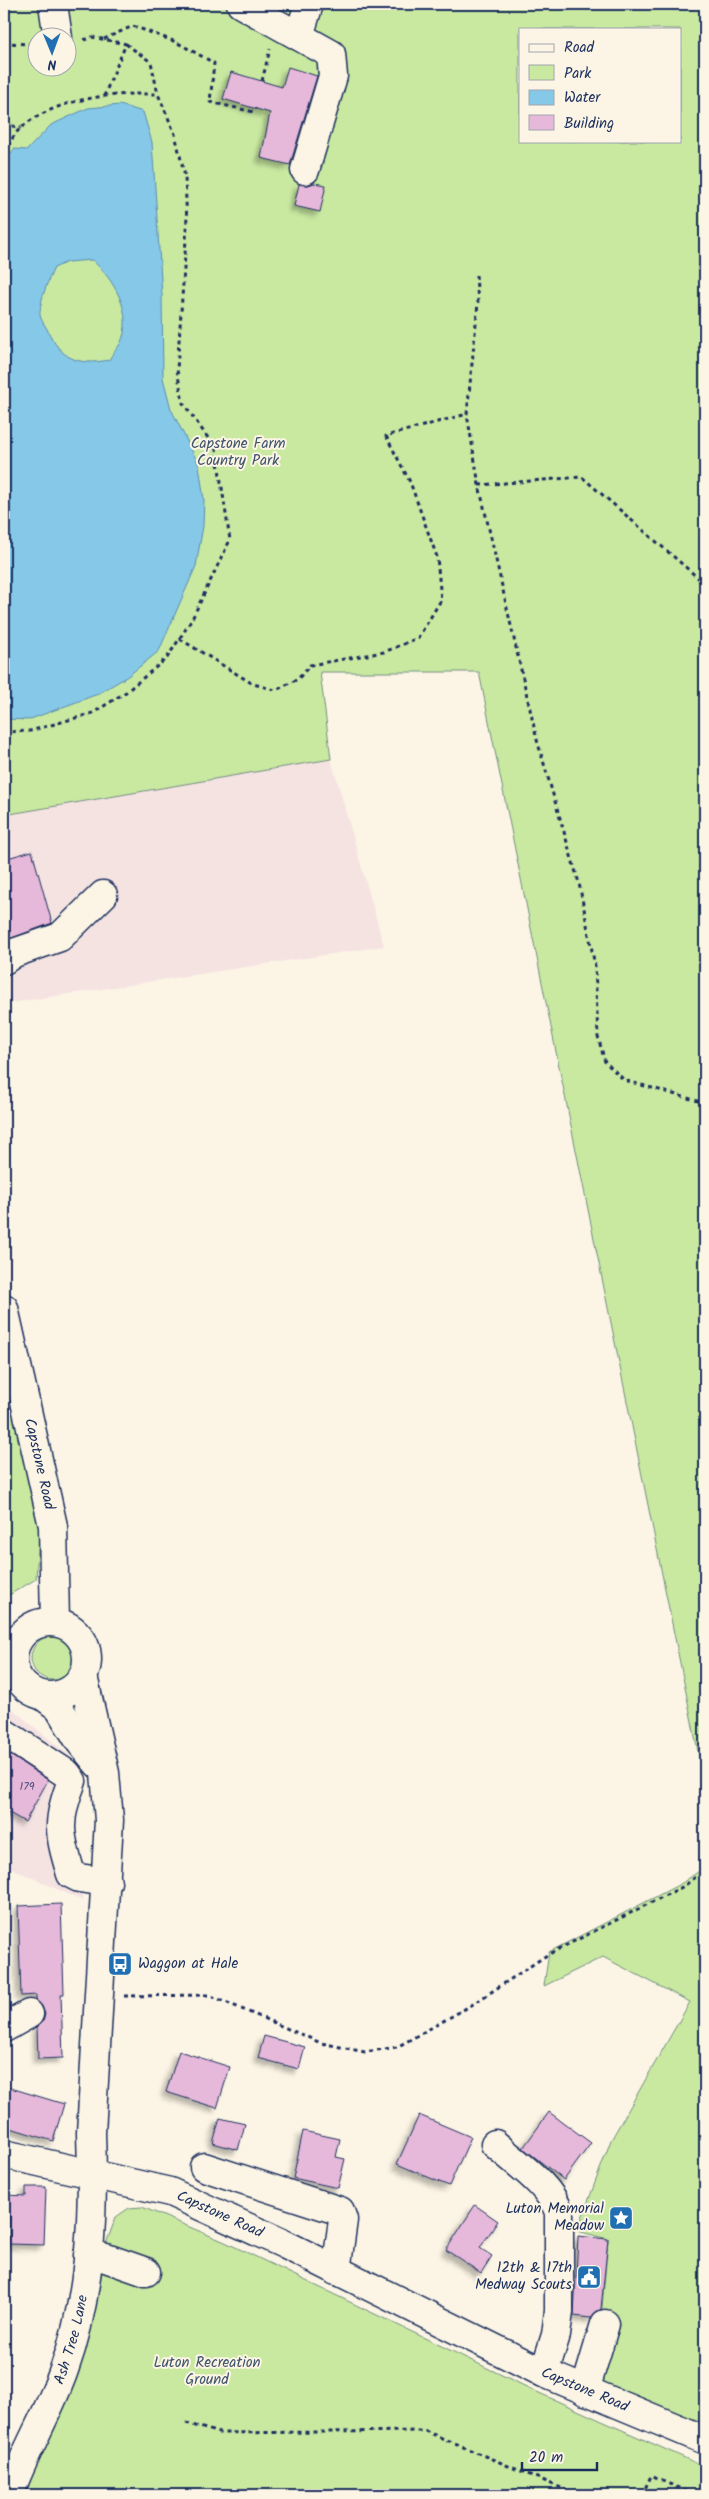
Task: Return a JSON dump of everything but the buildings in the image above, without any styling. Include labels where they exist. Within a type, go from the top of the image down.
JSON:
[{"type":"street","points":[[54,4],[63,28]]},
{"type":"street","points":[[241,4],[331,54],[333,76],[305,170]]},
{"type":"street","points":[[299,36],[309,4]]},
{"type":"street","points":[[4,960],[14,952],[60,937],[103,895]]},
{"type":"street","name":"Capstone Road","points":[[4,1308],[53,1526],[43,1625]]},
{"type":"street","points":[[4,1622],[66,1625],[76,1632],[83,1642],[86,1653],[83,1676],[105,1773],[109,1820],[107,1882],[91,2133],[93,2174]]},
{"type":"street","points":[[43,1625],[21,1635],[13,1652],[14,1671],[22,1682],[59,1708],[80,1742],[105,1773]]},
{"type":"street","points":[[22,1682],[54,1696],[66,1692],[76,1685],[83,1676]]},
{"type":"street","points":[[4,1733],[67,1774],[72,1782],[63,1802],[60,1834],[71,1874],[79,1878],[107,1882]]},
{"type":"street","points":[[4,2028],[29,2014]]},
{"type":"street","points":[[495,2144],[547,2190],[555,2200],[559,2212],[559,2311],[556,2335],[544,2373]]},
{"type":"street","name":"Capstone Road","points":[[4,2154],[170,2192],[284,2244],[544,2373],[705,2440]]},
{"type":"street","points":[[204,2167],[340,2211],[343,2220],[336,2271]]},
{"type":"street","name":"Ash Tree Lane","points":[[9,2495],[64,2370],[80,2314],[88,2255],[93,2174]]},
{"type":"street","points":[[88,2255],[106,2258],[146,2272]]},
{"type":"street","points":[[584,2390],[605,2324]]},
{"type":"path","points":[[104,39],[133,26],[176,42],[214,63],[210,102],[254,112],[254,108]]},
{"type":"path","points":[[4,732],[30,731],[93,713],[126,692],[167,658],[191,621],[230,540],[216,450],[183,403],[176,370],[186,225],[185,177],[175,134],[158,94],[151,62],[126,44],[92,37],[78,39]]},
{"type":"path","points":[[4,43],[28,44]]},
{"type":"path","points":[[104,96],[126,44]]},
{"type":"path","points":[[4,153],[21,128],[57,107],[104,96],[158,94]]},
{"type":"path","points":[[4,124],[21,128]]},
{"type":"path","points":[[476,274],[478,303],[468,414],[480,485],[537,740],[579,883],[595,966],[598,1037],[605,1062],[624,1080],[705,1102]]},
{"type":"path","points":[[180,639],[252,684],[276,690],[298,679],[310,665],[384,652],[418,638],[441,600],[437,557],[410,482],[386,436],[468,414]]},
{"type":"path","points":[[480,485],[582,477],[705,584]]},
{"type":"path","points":[[99,1995],[209,1995],[321,2043],[365,2052],[397,2047],[470,2006],[546,1955],[684,1886],[701,1873],[705,1874]]},
{"type":"path","points":[[186,2424],[219,2433],[425,2431],[578,2495]]},
{"type":"path","points":[[642,2495],[651,2476],[695,2495]]},
{"type":"shaded area","points":[[331,759],[384,946],[4,1004],[4,815]]},
{"type":"shaded area","points":[[4,1702],[70,1756],[83,1901],[4,1865]]},
{"type":"green space","name":"Capstone Farm Country Park","points":[[4,4],[705,4],[705,1786],[479,672],[320,672],[331,759],[4,815]]},
{"type":"green space","points":[[4,1366],[41,1506],[36,1579],[4,1598]]},
{"type":"green space","points":[[53,1636],[65,1640],[71,1646],[75,1658],[71,1670],[65,1676],[53,1680],[41,1676],[35,1670],[31,1658],[35,1646],[41,1640]]},
{"type":"green space","points":[[705,1867],[705,2428],[591,2384],[601,2318],[608,2239],[577,2231],[611,2140],[690,2002],[603,1957],[544,1986],[549,1952],[682,1883]]},
{"type":"green space","name":"Luton Recreation Ground","points":[[142,2207],[225,2242],[537,2392],[705,2467],[705,2495],[26,2495],[97,2268],[106,2258],[107,2241],[116,2217],[129,2208]]},
{"type":"water","points":[[120,105],[143,112],[152,142],[162,295],[163,378],[171,409],[199,465],[204,500],[203,526],[196,566],[159,651],[128,676],[98,694],[28,720],[4,719],[4,163],[14,149],[27,150],[51,125],[88,108]],"holes":[[[92,260],[108,277],[120,298],[124,310],[124,333],[120,344],[109,360],[98,362],[79,361],[64,354],[52,339],[40,316],[42,301],[54,268],[67,262]]]},
{"type":"place","name":"Waggon at Hale","points":[[120,1964]]},
{"type":"place","name":"Luton Memorial Meadow","points":[[621,2218]]},
{"type":"place","name":"12th & 17th Medway Scouts","points":[[589,2277]]}]
